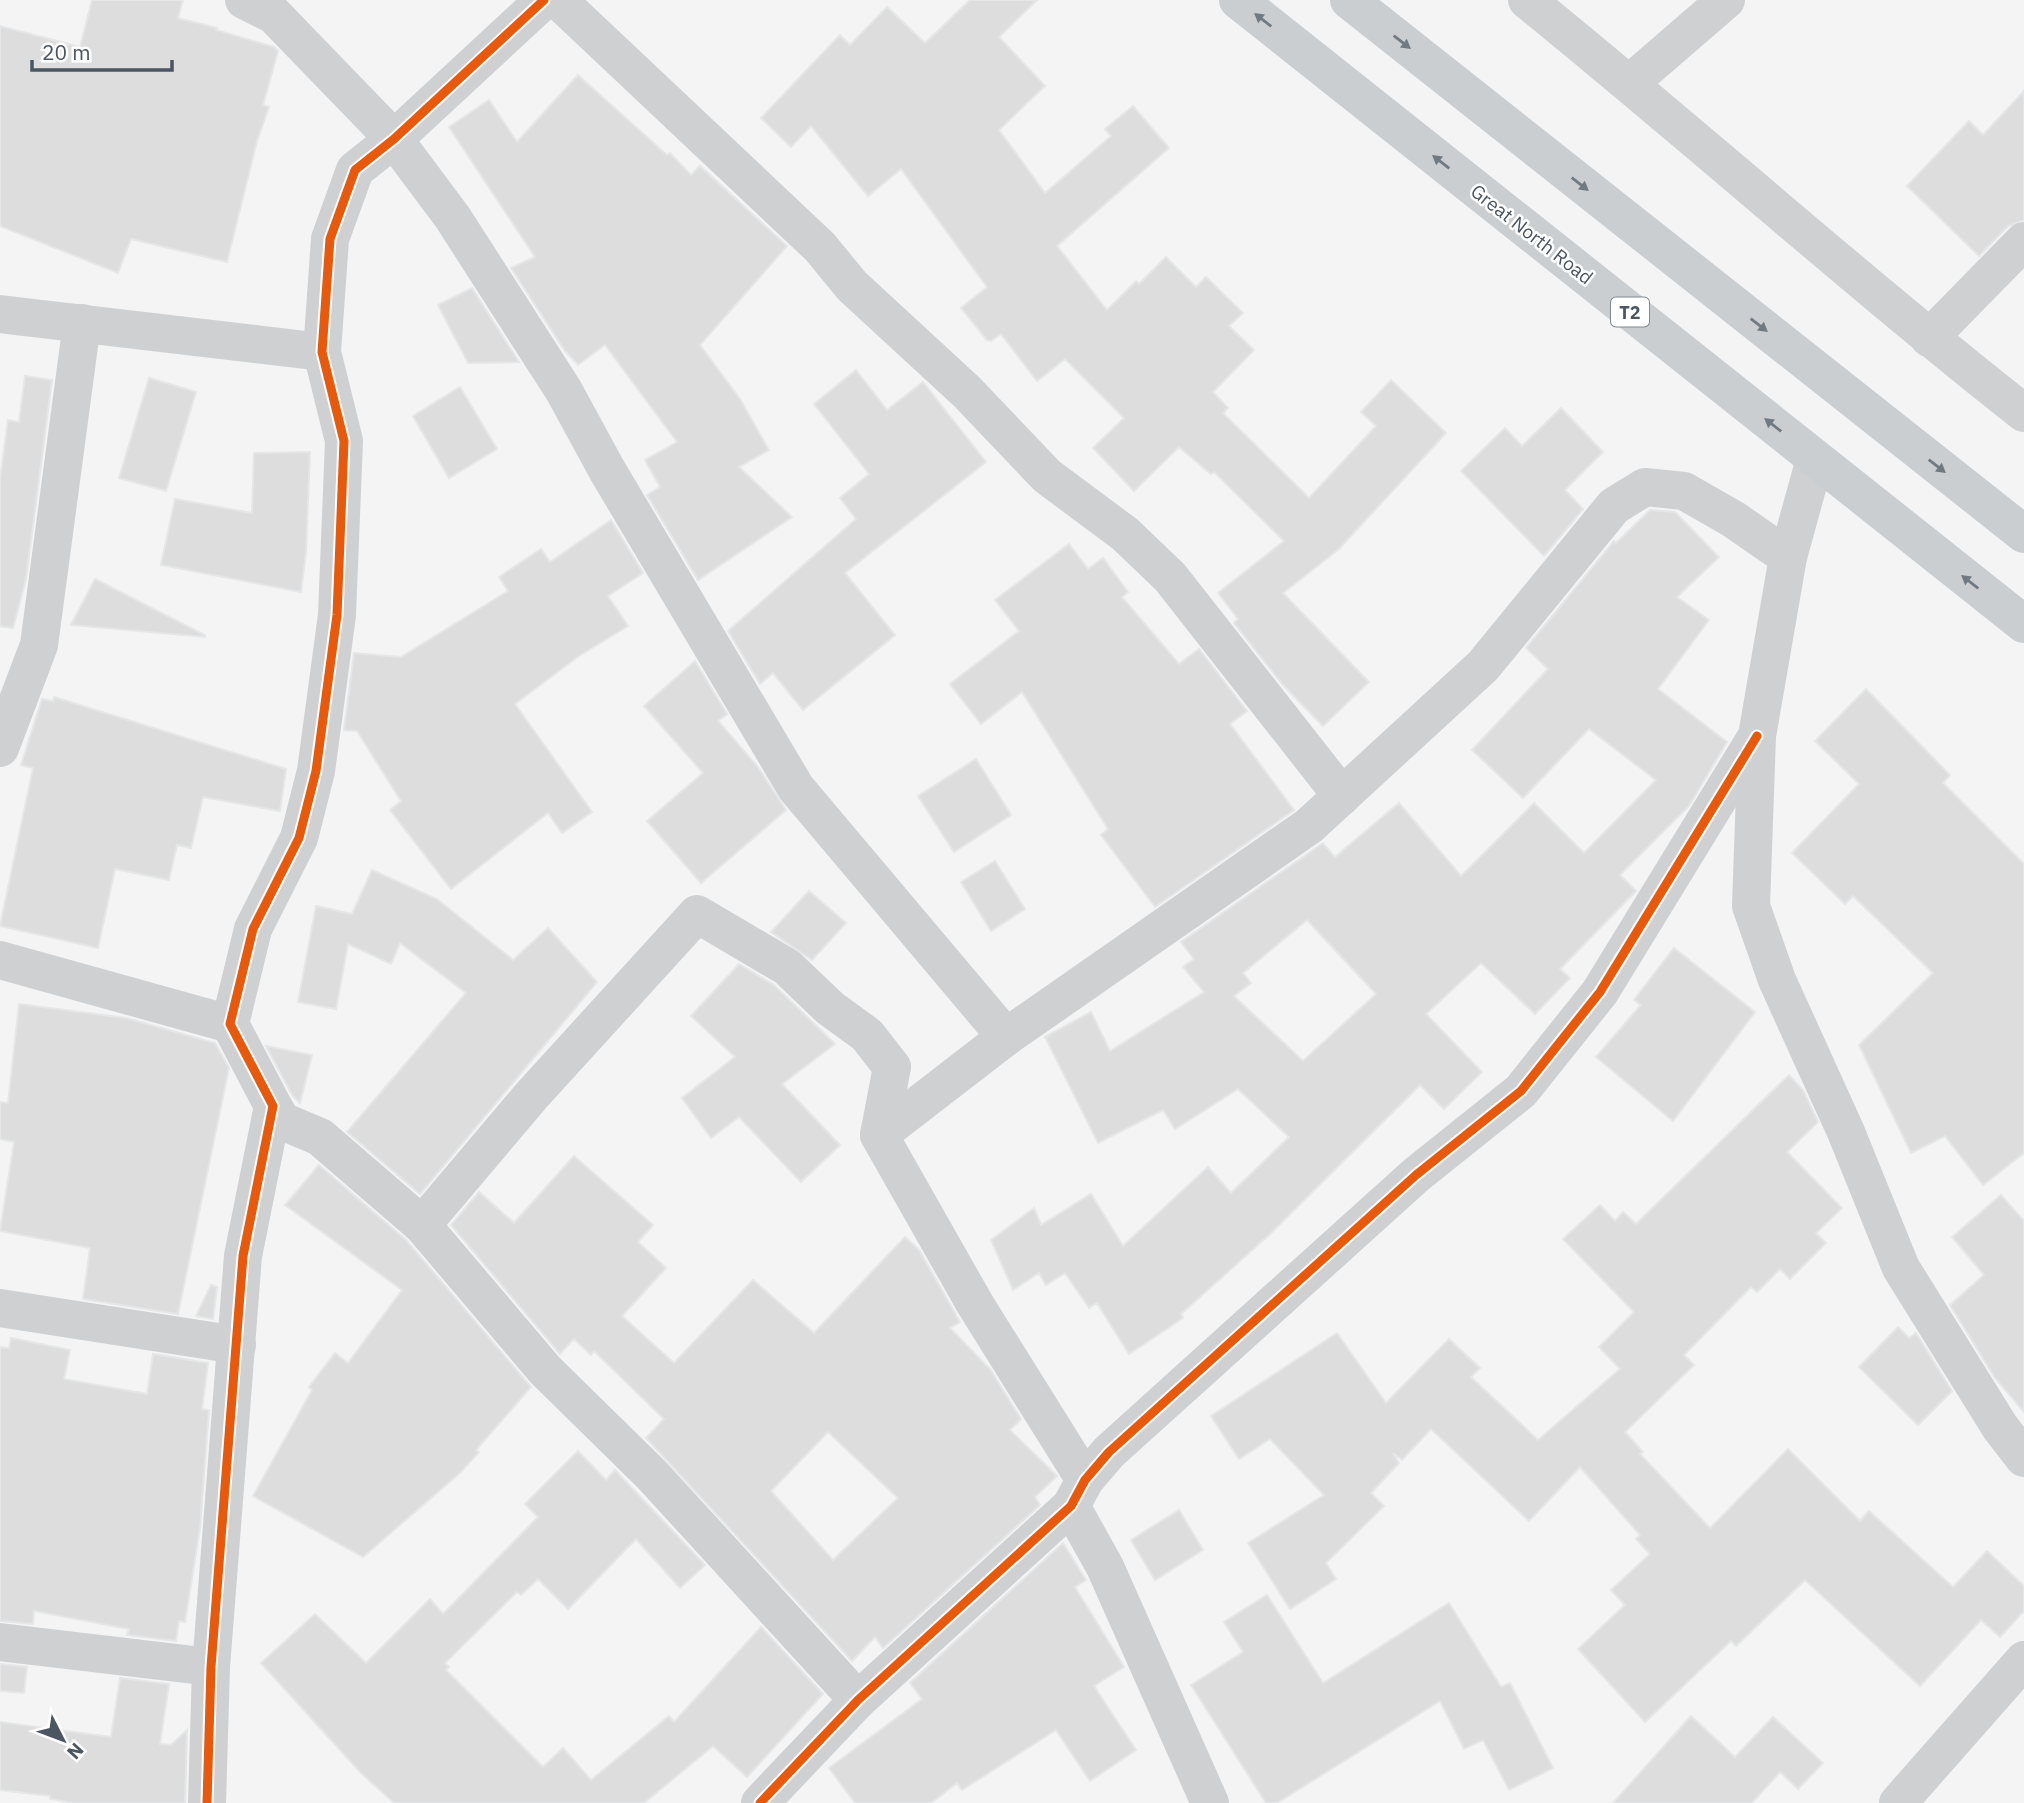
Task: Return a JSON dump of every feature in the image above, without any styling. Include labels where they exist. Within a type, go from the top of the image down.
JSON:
[{"type":"main road","name":"Great North Road","points":[[1238,0],[2024,624]]},
{"type":"main road","points":[[1349,0],[2024,534]]},
{"type":"street","points":[[244,0],[274,15],[394,139],[453,218],[564,391],[607,470],[796,788],[1006,1037]]},
{"type":"street","points":[[544,0],[394,139],[355,170],[330,239],[322,352],[344,440],[337,615],[316,771],[299,838],[253,929],[230,1024],[282,1121],[320,1137],[422,1225],[545,1370],[652,1475],[858,1700]]},
{"type":"street","points":[[558,0],[820,247],[852,286],[967,393],[1047,476],[1125,534],[1170,577],[1342,796]]},
{"type":"street","points":[[1527,0],[1630,83],[1929,338],[2024,413]]},
{"type":"street","points":[[1630,83],[1726,0]]},
{"type":"street","points":[[1929,338],[2024,240]]},
{"type":"street","points":[[0,314],[322,352]]},
{"type":"street","points":[[0,748],[39,645],[82,323]]},
{"type":"street","points":[[1815,459],[1788,557],[1757,736],[1751,906],[1777,980],[1846,1132],[1901,1268],[2000,1427],[2024,1458]]},
{"type":"street","points":[[879,1135],[1006,1037],[1309,826],[1483,666],[1614,506],[1645,487],[1684,491],[1733,519],[1788,557]]},
{"type":"street","points":[[760,1803],[858,1700],[1078,1493],[1109,1452],[1416,1175],[1521,1091],[1600,992],[1757,736]]},
{"type":"street","points":[[422,1225],[532,1095],[696,914],[787,967],[830,1008],[867,1035],[892,1067],[879,1135],[1078,1493],[1105,1567],[1210,1803]]},
{"type":"street","points":[[0,960],[230,1024]]},
{"type":"street","points":[[207,1803],[211,1667],[243,1256],[274,1105]]},
{"type":"street","points":[[0,1308],[237,1345]]},
{"type":"street","points":[[0,1642],[211,1667]]},
{"type":"street","points":[[1898,1803],[2024,1660]]},
{"type":"building","points":[[92,0],[183,0],[178,18],[217,28],[216,30],[274,47],[278,51],[263,105],[269,107],[257,141],[227,262],[131,239],[118,273],[0,226],[0,26],[80,47]]},
{"type":"building","points":[[970,0],[1037,0],[999,37],[1045,86],[999,130],[1045,193],[1111,136],[1105,129],[1133,106],[1169,148],[1057,246],[1107,310],[1136,281],[1139,284],[1166,257],[1196,287],[1206,277],[1243,313],[1229,326],[1254,350],[1213,392],[1228,408],[1223,413],[1309,498],[1376,426],[1361,412],[1391,380],[1446,433],[1339,549],[1283,593],[1369,682],[1323,726],[1283,685],[1234,623],[1238,619],[1218,593],[1284,541],[1214,472],[1211,474],[1179,447],[1134,491],[1093,448],[1124,418],[1065,359],[1037,381],[1001,334],[991,341],[987,340],[961,308],[987,287],[901,169],[868,196],[811,126],[791,147],[761,118],[840,35],[850,45],[887,7],[925,43]]},
{"type":"building","points":[[578,75],[667,155],[670,153],[691,175],[700,166],[787,246],[700,345],[740,399],[769,450],[739,467],[792,517],[698,580],[647,495],[660,487],[645,460],[677,442],[605,345],[578,365],[565,351],[511,268],[535,257],[449,127],[489,100],[517,142]]},
{"type":"building","points":[[2024,91],[2024,220],[2008,226],[1979,256],[1907,186],[1969,121],[1983,135]]},
{"type":"building","points":[[472,288],[519,362],[468,363],[438,305]]},
{"type":"building","points":[[856,370],[887,410],[923,382],[986,462],[845,573],[895,635],[803,710],[773,673],[760,684],[728,631],[856,519],[840,498],[869,474],[814,404]]},
{"type":"building","points":[[25,376],[52,380],[26,579],[13,628],[0,626],[0,479],[8,420],[19,422]]},
{"type":"building","points":[[149,378],[196,392],[166,491],[119,478]]},
{"type":"building","points":[[460,387],[497,449],[449,478],[413,416]]},
{"type":"building","points":[[1561,408],[1603,452],[1565,490],[1583,509],[1544,556],[1461,471],[1505,428],[1522,446]]},
{"type":"building","points":[[310,452],[306,553],[301,592],[161,565],[175,499],[252,513],[254,453]]},
{"type":"building","points":[[1650,510],[1675,512],[1719,557],[1677,597],[1709,620],[1658,689],[1727,742],[1689,806],[1620,875],[1636,891],[1560,969],[1570,978],[1535,1014],[1481,963],[1426,1014],[1482,1072],[1444,1109],[1420,1085],[1269,1235],[1181,1314],[1183,1318],[1129,1354],[1097,1303],[1089,1308],[1065,1273],[1046,1285],[1039,1273],[1013,1290],[991,1240],[1034,1208],[1041,1225],[1091,1194],[1123,1246],[1208,1167],[1231,1193],[1289,1137],[1238,1089],[1175,1129],[1163,1110],[1098,1143],[1045,1037],[1091,1012],[1110,1051],[1204,992],[1183,967],[1194,959],[1181,942],[1323,843],[1335,857],[1399,803],[1461,876],[1534,803],[1584,853],[1656,780],[1589,729],[1523,798],[1472,750],[1548,669],[1526,648],[1614,541],[1616,543]],"holes":[[[1307,920],[1376,994],[1303,1061],[1234,996],[1251,983],[1243,973]]]},
{"type":"building","points":[[611,520],[643,573],[608,596],[628,626],[579,656],[515,704],[592,812],[562,833],[548,813],[451,889],[390,810],[401,801],[357,731],[344,730],[354,653],[401,657],[508,591],[499,577],[541,549],[550,562]]},
{"type":"building","points":[[1069,544],[1088,569],[1103,558],[1128,592],[1122,597],[1179,664],[1199,649],[1247,711],[1230,724],[1294,810],[1155,907],[1101,835],[1108,829],[1022,692],[981,724],[950,684],[1019,631],[995,600]]},
{"type":"building","points":[[95,579],[205,635],[205,637],[71,625]]},
{"type":"building","points":[[695,661],[727,714],[718,721],[758,767],[786,810],[701,883],[647,821],[703,773],[644,706]]},
{"type":"building","points":[[1866,689],[1950,775],[1943,783],[2024,864],[2024,1153],[1983,1185],[1945,1136],[1911,1153],[1859,1045],[1933,973],[1853,896],[1845,904],[1792,853],[1859,784],[1815,741]]},
{"type":"building","points":[[54,697],[286,769],[280,811],[203,797],[191,848],[177,845],[169,880],[115,869],[98,948],[0,926],[33,768],[21,765],[42,699],[53,701]]},
{"type":"building","points":[[976,759],[1011,815],[954,852],[918,796]]},
{"type":"building","points":[[995,861],[1025,909],[991,931],[961,882]]},
{"type":"building","points":[[372,870],[437,899],[513,960],[548,928],[597,982],[420,1194],[347,1132],[466,993],[400,943],[391,964],[348,944],[336,1009],[298,1002],[316,906],[352,914]]},
{"type":"building","points":[[809,891],[846,923],[812,960],[771,932]]},
{"type":"building","points":[[1674,948],[1755,1012],[1673,1121],[1596,1057],[1641,1005],[1634,1000]]},
{"type":"building","points":[[739,964],[774,985],[835,1044],[782,1084],[840,1145],[801,1182],[739,1117],[711,1138],[682,1098],[735,1057],[691,1016]]},
{"type":"building","points":[[19,1004],[126,1018],[215,1043],[229,1068],[178,1314],[83,1299],[90,1248],[0,1231],[14,1142],[0,1139],[0,1102],[8,1103]]},
{"type":"building","points":[[266,1046],[312,1055],[300,1103],[292,1095]]},
{"type":"building","points":[[1789,1075],[1803,1090],[1818,1122],[1787,1152],[1842,1208],[1816,1233],[1826,1243],[1790,1279],[1780,1269],[1757,1292],[1751,1287],[1684,1355],[1694,1365],[1625,1432],[1643,1452],[1640,1454],[1710,1528],[1788,1449],[1860,1521],[1869,1511],[1953,1587],[1987,1551],[2024,1586],[2024,1611],[2000,1637],[1981,1620],[1920,1686],[1805,1580],[1736,1646],[1731,1641],[1645,1722],[1578,1649],[1625,1605],[1611,1590],[1650,1554],[1636,1539],[1640,1535],[1580,1467],[1529,1521],[1431,1429],[1402,1460],[1393,1453],[1399,1463],[1371,1493],[1384,1506],[1326,1563],[1336,1579],[1290,1609],[1248,1543],[1324,1495],[1270,1439],[1239,1459],[1211,1416],[1337,1333],[1386,1403],[1449,1339],[1480,1368],[1471,1377],[1538,1440],[1620,1369],[1599,1347],[1634,1312],[1563,1239],[1600,1205],[1615,1221],[1623,1212],[1636,1224]]},
{"type":"building","points":[[574,1156],[653,1225],[638,1242],[666,1268],[622,1316],[674,1363],[753,1280],[814,1333],[905,1237],[919,1250],[960,1322],[950,1328],[990,1369],[1021,1419],[1010,1430],[1057,1476],[1035,1497],[1040,1505],[883,1648],[875,1637],[852,1661],[646,1438],[664,1419],[594,1351],[591,1355],[574,1339],[560,1354],[451,1225],[479,1192],[514,1223]],"holes":[[[828,1432],[898,1498],[833,1560],[771,1491]]]},
{"type":"building","points":[[319,1165],[406,1240],[531,1387],[476,1450],[479,1452],[461,1472],[363,1557],[253,1496],[312,1390],[309,1387],[335,1353],[348,1363],[402,1290],[285,1205]]},
{"type":"building","points":[[2001,1195],[2024,1221],[2024,1412],[1995,1378],[1950,1305],[1984,1275],[1952,1237]]},
{"type":"building","points":[[211,1285],[217,1287],[213,1319],[196,1316]]},
{"type":"building","points":[[1898,1327],[1909,1338],[1916,1333],[1952,1391],[1918,1425],[1859,1367]]},
{"type":"building","points":[[11,1338],[70,1350],[64,1379],[147,1394],[153,1354],[208,1363],[202,1409],[209,1410],[200,1528],[185,1622],[179,1621],[176,1641],[127,1635],[129,1629],[34,1611],[33,1624],[0,1621],[0,1347],[9,1348]]},
{"type":"building","points":[[578,1451],[606,1480],[615,1470],[705,1565],[680,1588],[636,1539],[568,1609],[538,1579],[521,1595],[517,1592],[445,1663],[449,1667],[446,1670],[543,1767],[563,1748],[591,1780],[669,1716],[674,1722],[761,1627],[823,1694],[747,1777],[713,1746],[644,1803],[394,1803],[360,1772],[261,1663],[315,1614],[366,1663],[430,1599],[443,1614],[538,1517],[525,1504]]},
{"type":"building","points":[[1179,1510],[1203,1550],[1155,1580],[1131,1540]]},
{"type":"building","points":[[1063,1543],[1086,1580],[1075,1587],[1124,1667],[1094,1686],[1136,1750],[1090,1781],[1056,1730],[962,1790],[957,1783],[931,1803],[855,1803],[829,1768],[922,1699],[910,1683]]},
{"type":"building","points":[[1267,1595],[1323,1683],[1449,1603],[1501,1687],[1510,1683],[1553,1768],[1509,1790],[1483,1740],[1464,1749],[1440,1701],[1277,1803],[1266,1803],[1191,1685],[1243,1652],[1224,1622]]},
{"type":"building","points":[[0,1664],[27,1667],[24,1693],[0,1691]]},
{"type":"building","points":[[120,1678],[169,1684],[160,1744],[171,1745],[187,1730],[185,1803],[74,1803],[50,1799],[50,1796],[0,1790],[0,1722],[111,1737]]},
{"type":"building","points":[[1691,1716],[1735,1757],[1773,1717],[1823,1763],[1798,1789],[1780,1772],[1752,1803],[1613,1803]]},
{"type":"cycle path","points":[[207,1803],[211,1667],[243,1256],[273,1106],[230,1024],[253,929],[299,838],[316,771],[337,615],[344,441],[322,352],[330,239],[355,170],[394,139],[544,0]]},
{"type":"cycle path","points":[[760,1803],[858,1700],[1071,1506],[1085,1480],[1109,1452],[1416,1175],[1521,1091],[1600,992],[1757,736]]}]
